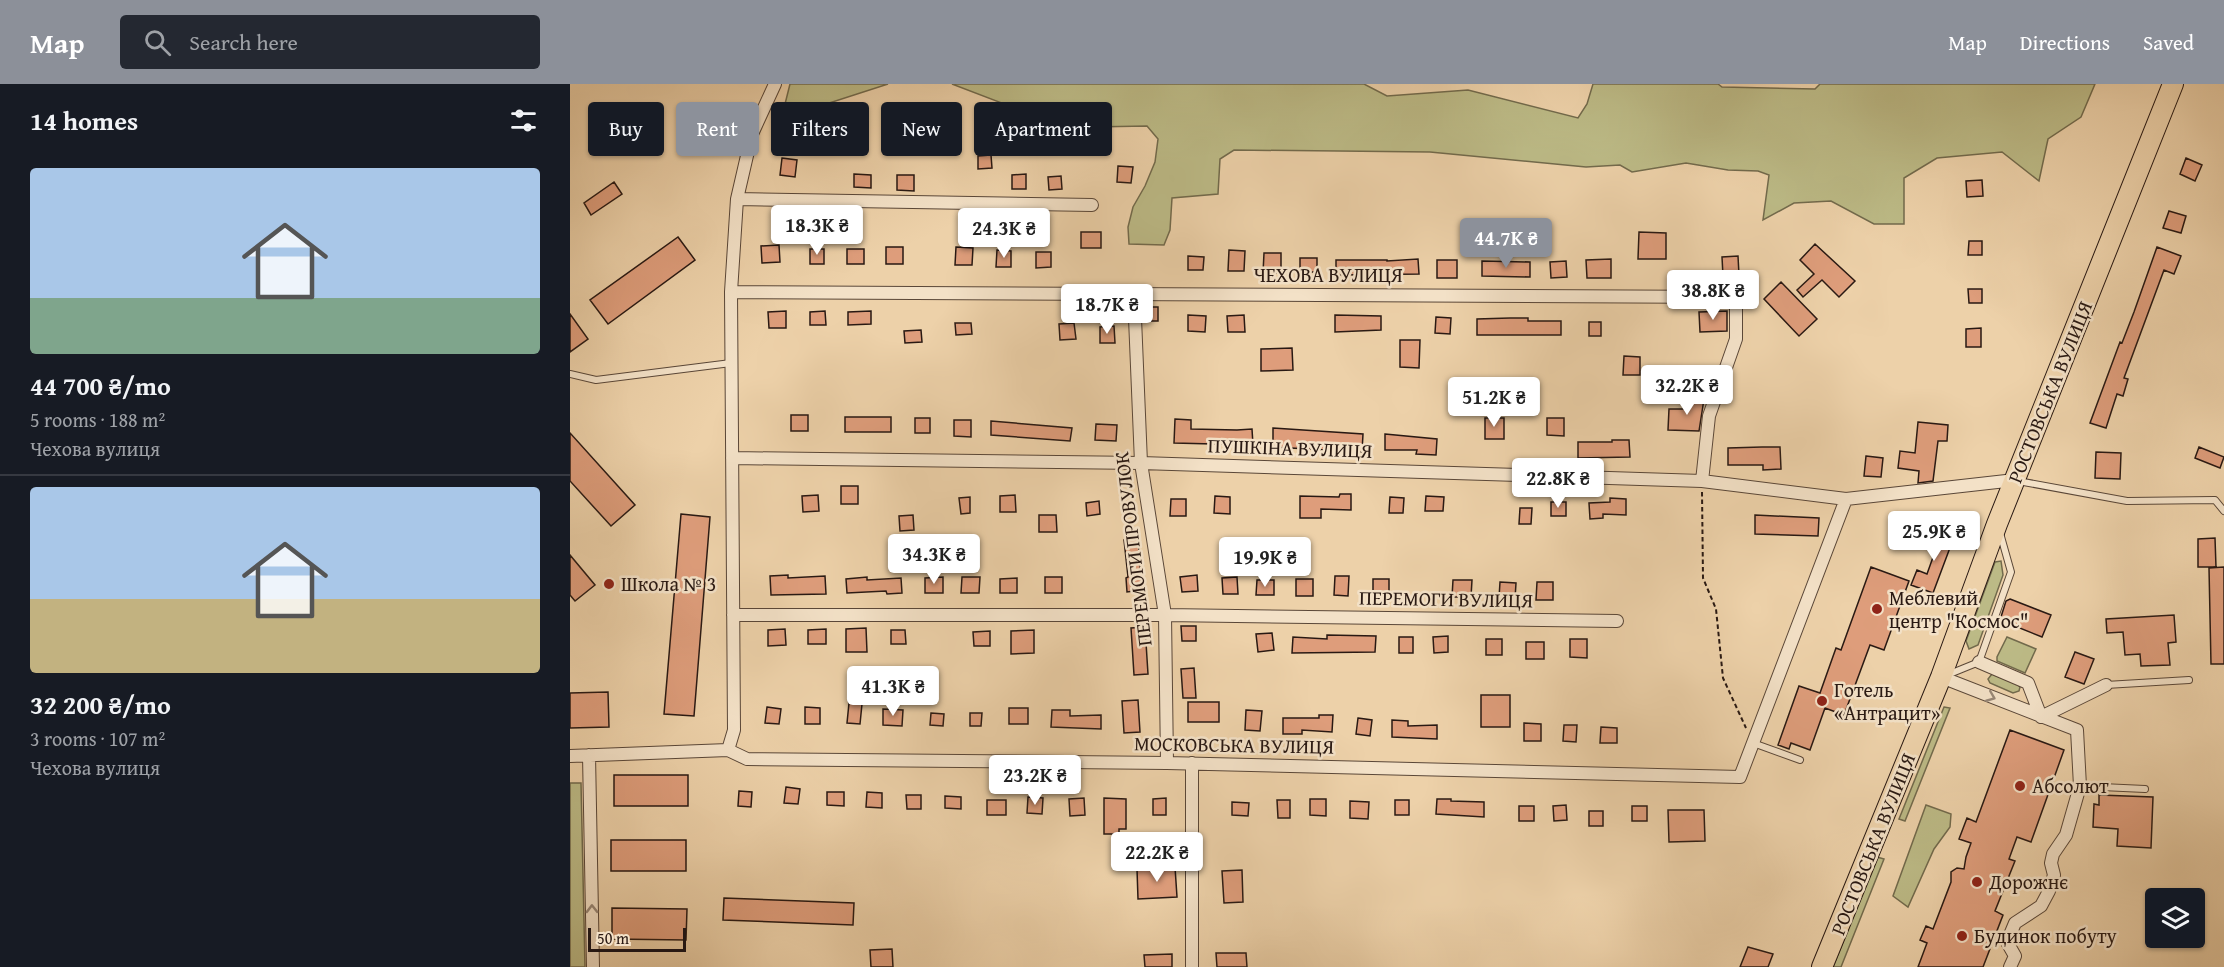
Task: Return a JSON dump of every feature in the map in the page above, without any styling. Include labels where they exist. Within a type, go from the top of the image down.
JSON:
[{"type":"highway","name":"РОСТОВСЬКА ВУЛИЦЯ","points":[[1822,967],[1941,677],[1997,524],[2173,84]]},
{"type":"street","points":[[570,756],[728,750],[734,730],[731,292],[737,199],[752,134],[775,84]]},
{"type":"street","points":[[737,199],[1092,205]]},
{"type":"street","name":"ЧЕХОВА ВУЛИЦЯ","points":[[731,292],[1736,297],[1736,339],[1709,416],[1701,481]]},
{"type":"street","name":"ПЕРЕМОГИ ПРОВУЛОК","points":[[1134,294],[1141,463],[1165,615],[1167,763]]},
{"type":"street","name":"ПУШКІНА ВУЛИЦЯ","points":[[732,458],[1141,463],[1701,481],[1846,499],[2015,480]]},
{"type":"street","points":[[1753,743],[1846,499]]},
{"type":"street","name":"ПЕРЕМОГИ ВУЛИЦЯ","points":[[733,615],[1165,615],[1617,621]]},
{"type":"street","points":[[1979,662],[2028,683],[2041,717]]},
{"type":"street","points":[[1941,677],[2077,730],[2080,786],[2066,835],[2053,854],[2051,863],[2054,875],[2049,891],[2041,906],[2015,924],[2007,942],[2015,956],[2010,967]]},
{"type":"street","points":[[2041,717],[2106,685]]},
{"type":"street","name":"МОСКОВСЬКА ВУЛИЦЯ","points":[[728,750],[747,759],[1167,763],[1740,777],[1753,743]]},
{"type":"street","points":[[589,755],[593,967]]},
{"type":"street","points":[[1192,764],[1192,967]]},
{"type":"lane","points":[[570,374],[596,380],[732,363]]},
{"type":"lane","points":[[2015,480],[2127,501],[2215,500],[2224,511]]},
{"type":"lane","points":[[1941,677],[1979,662],[2011,572],[1997,524]]},
{"type":"lane","points":[[2106,685],[2189,680]]},
{"type":"lane","points":[[1753,743],[1800,760]]},
{"type":"lane","points":[[2080,786],[2145,789]]},
{"type":"path","points":[[1701,481],[1703,578],[1716,609],[1723,678],[1753,743]]},
{"type":"shaded area","points":[[790,84],[888,84],[832,102],[786,102]]},
{"type":"shaded area","points":[[952,84],[1364,84],[1387,96],[1468,90],[1578,118],[1587,104],[1593,84],[1718,84],[1722,87],[1815,89],[1820,84],[2095,84],[2081,117],[2048,139],[2039,181],[2002,152],[1937,158],[1904,178],[1904,224],[1874,224],[1831,201],[1794,203],[1763,220],[1769,175],[1758,171],[1728,170],[1686,163],[1632,172],[1620,165],[1586,167],[1430,152],[1234,150],[1220,159],[1218,194],[1172,198],[1170,230],[1164,245],[1129,244],[1128,227],[1133,207],[1155,162],[1158,139],[1147,126],[1112,127],[1112,102],[999,102]]},
{"type":"shaded area","points":[[2001,561],[2003,575],[1978,645],[1969,649],[1966,641],[1995,562]]},
{"type":"shaded area","points":[[2007,637],[2036,649],[2025,673],[1997,661]]},
{"type":"shaded area","points":[[1992,674],[2017,684],[2020,687],[2019,691],[2013,693],[1990,683],[1988,679]]},
{"type":"shaded area","points":[[1944,707],[1950,708],[1905,821],[1899,819]]},
{"type":"shaded area","points":[[570,783],[581,783],[585,967],[570,967]]},
{"type":"shaded area","points":[[1926,805],[1951,814],[1950,827],[1934,849],[1908,907],[1893,896]]},
{"type":"shaded area","points":[[1877,857],[1884,859],[1841,967],[1833,967]]},
{"type":"building","points":[[978,156],[991,156],[992,168],[978,169]]},
{"type":"building","points":[[782,158],[797,160],[795,177],[780,175]]},
{"type":"building","points":[[2186,158],[2202,165],[2195,181],[2180,174]]},
{"type":"building","points":[[1118,166],[1133,167],[1131,183],[1117,182]]},
{"type":"building","points":[[854,174],[871,175],[871,188],[854,187]]},
{"type":"building","points":[[1026,174],[1026,189],[1012,189],[1012,175]]},
{"type":"building","points":[[897,175],[914,175],[914,191],[897,190]]},
{"type":"building","points":[[1061,176],[1062,189],[1049,190],[1048,177]]},
{"type":"building","points":[[1982,180],[1983,196],[1967,197],[1966,181]]},
{"type":"building","points":[[614,182],[622,194],[591,215],[584,203]]},
{"type":"building","points":[[2169,211],[2186,216],[2181,233],[2163,228]]},
{"type":"building","points":[[1081,232],[1101,232],[1101,248],[1081,248]]},
{"type":"building","points":[[1639,232],[1666,233],[1666,259],[1638,259]]},
{"type":"building","points":[[678,237],[695,260],[608,324],[590,300]]},
{"type":"building","points":[[1969,241],[1982,241],[1982,255],[1968,255]]},
{"type":"building","points":[[1815,244],[1855,281],[1839,297],[1822,280],[1803,297],[1797,290],[1814,274],[1800,260]]},
{"type":"building","points":[[779,245],[780,262],[762,263],[761,246]]},
{"type":"building","points":[[886,247],[903,247],[903,264],[886,264]]},
{"type":"building","points":[[956,247],[973,248],[972,265],[955,265]]},
{"type":"building","points":[[2157,247],[2181,256],[2174,274],[2164,270],[2124,378],[2128,379],[2123,396],[2117,394],[2106,428],[2090,423],[2120,342],[2122,343],[2134,312]]},
{"type":"building","points":[[810,249],[824,249],[824,264],[810,264]]},
{"type":"building","points":[[847,249],[864,249],[864,264],[847,264]]},
{"type":"building","points":[[997,250],[1011,251],[1011,267],[996,267]]},
{"type":"building","points":[[1229,250],[1245,251],[1244,271],[1228,271]]},
{"type":"building","points":[[1036,252],[1051,252],[1051,267],[1036,268]]},
{"type":"building","points":[[1264,253],[1281,253],[1281,273],[1263,273]]},
{"type":"building","points":[[1188,256],[1204,257],[1203,270],[1188,270]]},
{"type":"building","points":[[1738,256],[1739,275],[1723,276],[1722,257]]},
{"type":"building","points":[[1300,258],[1317,258],[1317,272],[1300,272]]},
{"type":"building","points":[[1418,259],[1419,274],[1336,275],[1336,260]]},
{"type":"building","points":[[1611,259],[1611,278],[1587,278],[1586,260]]},
{"type":"building","points":[[1437,260],[1457,260],[1457,278],[1437,278]]},
{"type":"building","points":[[1482,261],[1530,262],[1530,277],[1482,276]]},
{"type":"building","points":[[1566,261],[1567,277],[1551,278],[1550,262]]},
{"type":"building","points":[[1781,282],[1817,319],[1799,336],[1764,299]]},
{"type":"building","points":[[1968,289],[1982,289],[1982,303],[1969,303]]},
{"type":"building","points":[[1145,307],[1158,307],[1158,321],[1145,321]]},
{"type":"building","points":[[786,311],[786,328],[769,328],[768,312]]},
{"type":"building","points":[[825,311],[826,325],[810,325],[810,312]]},
{"type":"building","points":[[871,311],[871,324],[848,325],[848,312]]},
{"type":"building","points":[[1727,311],[1727,331],[1700,332],[1699,312]]},
{"type":"building","points":[[570,314],[588,339],[570,352]]},
{"type":"building","points":[[1188,315],[1206,316],[1205,332],[1188,331]]},
{"type":"building","points":[[1244,315],[1245,332],[1228,332],[1227,316]]},
{"type":"building","points":[[1335,315],[1381,316],[1381,330],[1335,332]]},
{"type":"building","points":[[1436,317],[1451,318],[1450,334],[1435,333]]},
{"type":"building","points":[[1528,318],[1528,321],[1561,321],[1561,335],[1477,335],[1477,319]]},
{"type":"building","points":[[1589,322],[1601,322],[1601,336],[1589,336]]},
{"type":"building","points":[[955,323],[971,323],[972,334],[956,335]]},
{"type":"building","points":[[1074,323],[1076,339],[1060,340],[1059,324]]},
{"type":"building","points":[[1114,326],[1115,343],[1100,343],[1100,327]]},
{"type":"building","points":[[1981,328],[1981,347],[1966,347],[1966,329]]},
{"type":"building","points":[[921,330],[922,342],[905,343],[904,331]]},
{"type":"building","points":[[1400,340],[1420,340],[1419,368],[1400,367]]},
{"type":"building","points":[[1292,348],[1293,370],[1261,371],[1261,349]]},
{"type":"building","points":[[1624,356],[1640,357],[1640,375],[1623,375]]},
{"type":"building","points":[[1686,398],[1704,399],[1699,431],[1668,430],[1669,409],[1685,409]]},
{"type":"building","points":[[791,415],[808,415],[808,431],[791,431]]},
{"type":"building","points":[[845,417],[891,417],[891,432],[845,432]]},
{"type":"building","points":[[915,418],[930,418],[930,433],[915,433]]},
{"type":"building","points":[[1485,418],[1504,418],[1504,439],[1485,439]]},
{"type":"building","points":[[1547,418],[1564,418],[1564,436],[1547,435]]},
{"type":"building","points":[[1175,419],[1191,420],[1191,429],[1252,429],[1253,445],[1174,443]]},
{"type":"building","points":[[954,420],[971,420],[971,437],[954,436]]},
{"type":"building","points":[[991,421],[1072,428],[1070,441],[991,435]]},
{"type":"building","points":[[1918,422],[1948,425],[1947,441],[1938,441],[1933,481],[1918,483],[1919,471],[1898,468],[1900,451],[1915,453]]},
{"type":"building","points":[[1096,424],[1117,425],[1116,441],[1095,440]]},
{"type":"building","points":[[1273,428],[1363,434],[1362,452],[1273,447]]},
{"type":"building","points":[[570,433],[635,505],[611,526],[570,481]]},
{"type":"building","points":[[1385,434],[1437,439],[1436,455],[1416,454],[1417,450],[1385,450]]},
{"type":"building","points":[[1612,440],[1629,440],[1630,457],[1578,458],[1578,442],[1612,442]]},
{"type":"building","points":[[1780,447],[1781,469],[1763,470],[1763,465],[1728,465],[1728,448]]},
{"type":"building","points":[[2199,447],[2224,457],[2220,468],[2195,458]]},
{"type":"building","points":[[2096,452],[2121,453],[2120,479],[2095,478]]},
{"type":"building","points":[[1866,456],[1883,458],[1881,477],[1864,476]]},
{"type":"building","points":[[841,486],[858,486],[858,504],[841,504]]},
{"type":"building","points":[[1340,494],[1351,494],[1351,510],[1321,509],[1321,518],[1300,518],[1300,496],[1339,497]]},
{"type":"building","points":[[818,495],[819,511],[803,512],[802,496]]},
{"type":"building","points":[[1015,495],[1016,512],[1000,512],[1000,496]]},
{"type":"building","points":[[1215,496],[1230,497],[1230,514],[1214,513]]},
{"type":"building","points":[[1426,496],[1444,497],[1443,511],[1425,511]]},
{"type":"building","points":[[970,497],[970,513],[961,514],[959,498]]},
{"type":"building","points":[[1390,497],[1404,498],[1403,513],[1389,513]]},
{"type":"building","points":[[1610,498],[1626,499],[1626,515],[1603,514],[1603,518],[1590,519],[1589,503],[1610,502]]},
{"type":"building","points":[[1171,499],[1186,499],[1186,516],[1170,516]]},
{"type":"building","points":[[1099,501],[1100,514],[1087,516],[1086,503]]},
{"type":"building","points":[[1551,502],[1566,502],[1566,516],[1551,516]]},
{"type":"building","points":[[1520,508],[1532,508],[1531,524],[1519,524]]},
{"type":"building","points":[[681,514],[710,517],[694,716],[664,714]]},
{"type":"building","points":[[913,515],[914,530],[900,531],[899,516]]},
{"type":"building","points":[[1039,515],[1056,515],[1057,532],[1039,532]]},
{"type":"building","points":[[1755,515],[1819,518],[1818,536],[1755,534]]},
{"type":"building","points":[[1932,529],[1954,537],[1933,593],[1911,585],[1917,570],[1927,574],[1937,546],[1927,542]]},
{"type":"building","points":[[2215,538],[2216,567],[2198,567],[2198,539]]},
{"type":"building","points":[[1138,539],[1142,590],[1127,592],[1126,578],[1128,577],[1124,540]]},
{"type":"building","points":[[570,555],[595,585],[575,601],[570,595]]},
{"type":"building","points":[[1871,567],[1909,581],[1884,650],[1870,645],[1844,715],[1825,708],[1810,750],[1791,743],[1789,749],[1778,745],[1799,686],[1820,693],[1836,648],[1841,650]]},
{"type":"building","points":[[2224,567],[2224,664],[2211,664],[2209,568]]},
{"type":"building","points":[[788,575],[788,578],[825,576],[826,594],[771,595],[770,576]]},
{"type":"building","points":[[1197,575],[1198,591],[1182,592],[1180,577]]},
{"type":"building","points":[[1335,576],[1349,576],[1348,596],[1334,595]]},
{"type":"building","points":[[867,577],[867,580],[901,578],[902,593],[887,594],[886,591],[847,593],[846,579]]},
{"type":"building","points":[[943,577],[943,593],[925,593],[925,578]]},
{"type":"building","points":[[962,577],[980,577],[979,593],[961,593]]},
{"type":"building","points":[[1045,577],[1062,577],[1062,593],[1045,593]]},
{"type":"building","points":[[1237,577],[1238,594],[1223,594],[1222,578]]},
{"type":"building","points":[[1017,578],[1017,593],[1000,593],[1000,579]]},
{"type":"building","points":[[1296,579],[1313,579],[1313,596],[1296,596]]},
{"type":"building","points":[[1373,579],[1389,579],[1389,595],[1373,595]]},
{"type":"building","points":[[1257,580],[1274,580],[1274,595],[1256,595]]},
{"type":"building","points":[[1453,580],[1472,580],[1471,597],[1452,597]]},
{"type":"building","points":[[1500,582],[1516,583],[1515,599],[1499,598]]},
{"type":"building","points":[[1537,582],[1553,582],[1553,600],[1536,600]]},
{"type":"building","points":[[2010,599],[2051,615],[2042,637],[2000,620],[2006,601]]},
{"type":"building","points":[[2174,615],[2176,642],[2168,643],[2170,665],[2141,666],[2140,654],[2125,655],[2123,632],[2107,633],[2106,619]]},
{"type":"building","points":[[1181,626],[1196,626],[1196,641],[1182,641]]},
{"type":"building","points":[[1145,627],[1148,674],[1134,675],[1131,628]]},
{"type":"building","points":[[866,628],[867,652],[846,652],[846,629]]},
{"type":"building","points":[[785,629],[786,645],[768,646],[768,630]]},
{"type":"building","points":[[826,629],[826,644],[808,644],[808,630]]},
{"type":"building","points":[[891,630],[905,630],[906,644],[891,644]]},
{"type":"building","points":[[1034,630],[1034,653],[1011,654],[1011,631]]},
{"type":"building","points":[[990,631],[990,646],[974,646],[973,632]]},
{"type":"building","points":[[1272,633],[1274,650],[1258,652],[1256,634]]},
{"type":"building","points":[[1327,635],[1376,636],[1375,652],[1292,653],[1293,637],[1327,639]]},
{"type":"building","points":[[1448,636],[1448,652],[1434,653],[1433,637]]},
{"type":"building","points":[[1399,637],[1413,637],[1413,653],[1399,653]]},
{"type":"building","points":[[1486,639],[1502,639],[1502,655],[1486,655]]},
{"type":"building","points":[[1570,639],[1587,639],[1587,658],[1570,657]]},
{"type":"building","points":[[1526,642],[1544,642],[1544,659],[1526,659]]},
{"type":"building","points":[[2075,652],[2094,659],[2084,684],[2065,677]]},
{"type":"building","points":[[1194,668],[1196,698],[1183,698],[1181,669]]},
{"type":"building","points":[[608,692],[609,727],[570,728],[570,693]]},
{"type":"building","points":[[1481,695],[1510,695],[1510,727],[1481,727]]},
{"type":"building","points":[[1138,700],[1140,732],[1124,733],[1122,701]]},
{"type":"building","points":[[1188,702],[1219,702],[1219,722],[1188,722]]},
{"type":"building","points":[[849,703],[862,704],[860,724],[847,723]]},
{"type":"building","points":[[767,707],[781,709],[779,724],[765,723]]},
{"type":"building","points":[[805,707],[820,708],[820,724],[805,724]]},
{"type":"building","points":[[1009,708],[1028,708],[1028,724],[1009,724]]},
{"type":"building","points":[[883,709],[903,710],[902,726],[883,725]]},
{"type":"building","points":[[1052,710],[1070,710],[1070,716],[1101,715],[1101,729],[1051,727]]},
{"type":"building","points":[[1246,710],[1262,711],[1260,731],[1245,730]]},
{"type":"building","points":[[931,713],[944,714],[943,726],[930,725]]},
{"type":"building","points":[[970,713],[982,713],[981,726],[970,726]]},
{"type":"building","points":[[1319,715],[1333,715],[1332,732],[1302,730],[1302,734],[1283,734],[1283,718],[1319,718]]},
{"type":"building","points":[[1358,718],[1372,720],[1370,736],[1356,734]]},
{"type":"building","points":[[1392,720],[1408,721],[1408,726],[1437,725],[1437,739],[1392,737]]},
{"type":"building","points":[[1524,723],[1541,724],[1541,741],[1524,741]]},
{"type":"building","points":[[1564,725],[1577,725],[1576,742],[1563,741]]},
{"type":"building","points":[[1601,727],[1617,728],[1617,743],[1600,743]]},
{"type":"building","points":[[2010,730],[2064,750],[2031,842],[2017,837],[2009,859],[2015,861],[1995,911],[2003,915],[1983,967],[1918,967],[1927,943],[1920,940],[1926,926],[1933,929],[1951,882],[1951,872],[1957,868],[1964,869],[1971,843],[1959,839],[1967,818],[1976,822]]},
{"type":"building","points":[[614,775],[688,775],[688,806],[614,806]]},
{"type":"building","points":[[786,787],[800,789],[798,804],[784,803]]},
{"type":"building","points":[[739,791],[752,792],[751,807],[738,806]]},
{"type":"building","points":[[827,792],[844,792],[844,806],[827,805]]},
{"type":"building","points":[[867,792],[882,793],[882,808],[866,807]]},
{"type":"building","points":[[906,795],[921,795],[921,809],[907,809]]},
{"type":"building","points":[[2099,795],[2153,797],[2151,848],[2117,846],[2118,829],[2093,827],[2094,804],[2099,805]]},
{"type":"building","points":[[945,796],[961,797],[961,809],[945,808]]},
{"type":"building","points":[[1028,797],[1043,798],[1042,814],[1027,813]]},
{"type":"building","points":[[1084,798],[1085,815],[1070,816],[1069,799]]},
{"type":"building","points":[[1104,798],[1126,799],[1126,829],[1119,829],[1119,834],[1104,834]]},
{"type":"building","points":[[1166,798],[1166,815],[1153,815],[1153,799]]},
{"type":"building","points":[[1310,799],[1326,799],[1326,816],[1310,815]]},
{"type":"building","points":[[1437,799],[1484,802],[1484,817],[1436,814]]},
{"type":"building","points":[[987,800],[1006,800],[1006,815],[987,815]]},
{"type":"building","points":[[1277,800],[1290,800],[1290,818],[1278,818]]},
{"type":"building","points":[[1395,800],[1409,800],[1409,815],[1395,815]]},
{"type":"building","points":[[1350,801],[1369,802],[1368,819],[1350,818]]},
{"type":"building","points":[[1232,802],[1249,803],[1248,816],[1232,815]]},
{"type":"building","points":[[1566,805],[1567,820],[1554,821],[1553,806]]},
{"type":"building","points":[[1519,806],[1534,806],[1534,821],[1519,821]]},
{"type":"building","points":[[1632,806],[1647,806],[1647,821],[1632,821]]},
{"type":"building","points":[[1668,810],[1704,810],[1705,841],[1669,842]]},
{"type":"building","points":[[1589,811],[1603,811],[1603,826],[1589,826]]},
{"type":"building","points":[[611,840],[686,840],[686,871],[611,871]]},
{"type":"building","points":[[1175,867],[1177,897],[1138,899],[1137,869]]},
{"type":"building","points":[[1242,870],[1243,902],[1224,903],[1222,871]]},
{"type":"building","points":[[724,898],[854,903],[853,925],[723,920]]},
{"type":"building","points":[[612,908],[687,909],[686,940],[612,939]]},
{"type":"building","points":[[1748,947],[1773,954],[1768,967],[1740,967]]},
{"type":"building","points":[[892,949],[893,967],[871,967],[870,950]]},
{"type":"building","points":[[1216,953],[1246,953],[1247,967],[1217,967]]},
{"type":"building","points":[[1172,954],[1172,967],[1145,967],[1144,955]]},
{"type":"place","name":"Школа № 3","points":[[609,584]]},
{"type":"place","name":"Меблевий центр \"Космос\"","points":[[1877,609]]},
{"type":"place","name":"Готель «Антрацит»","points":[[1822,701]]},
{"type":"place","name":"Абсолют","points":[[2020,786]]},
{"type":"place","name":"Дорожнє","points":[[1977,882]]},
{"type":"place","name":"Будинок побуту","points":[[1962,936]]}]
